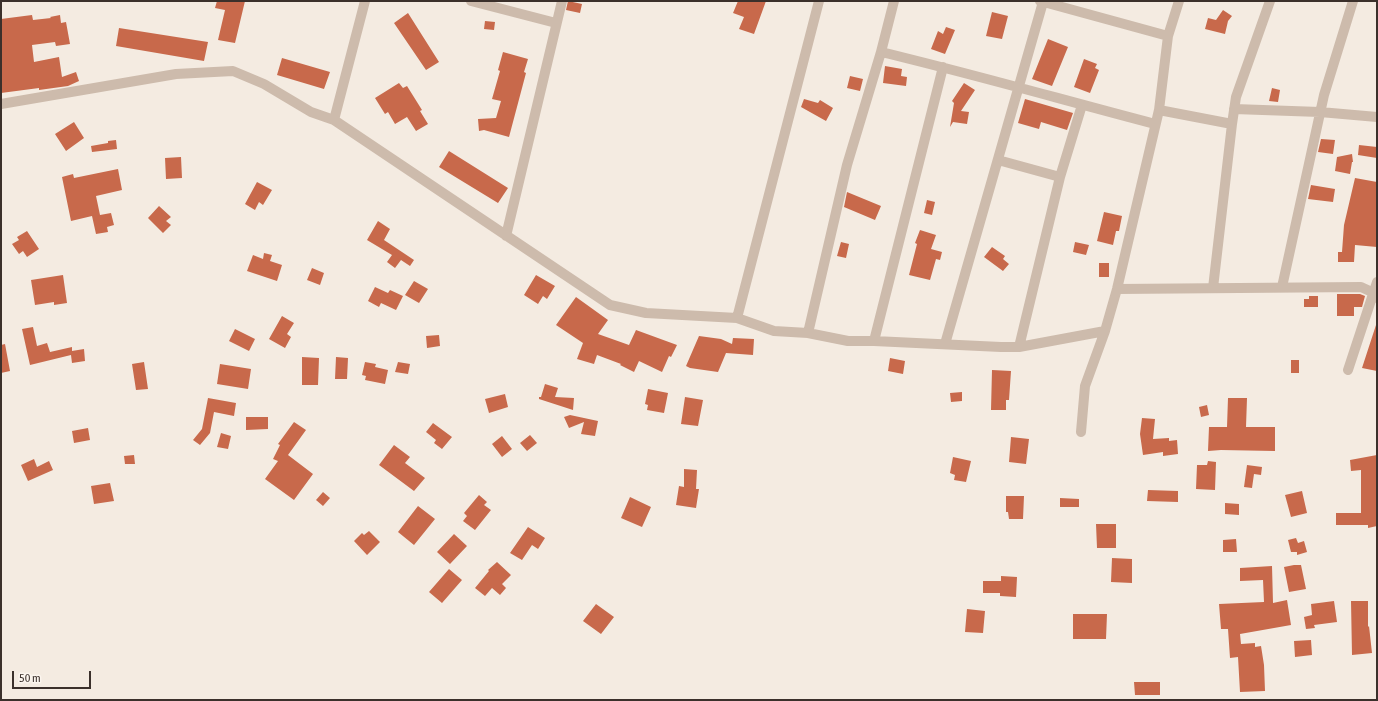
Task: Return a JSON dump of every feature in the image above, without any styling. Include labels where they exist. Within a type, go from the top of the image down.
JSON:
[{"type":"street","points":[[334,120],[365,1]]},
{"type":"street","points":[[471,1],[556,23]]},
{"type":"street","points":[[506,236],[562,1]]},
{"type":"street","points":[[737,318],[819,1]]},
{"type":"street","points":[[808,333],[847,165],[881,52],[894,1]]},
{"type":"street","points":[[945,344],[1042,1],[1168,36]]},
{"type":"street","points":[[1081,432],[1085,386],[1105,331],[1117,289],[1159,110],[1168,36],[1179,1]]},
{"type":"street","points":[[1213,288],[1236,97],[1270,1]]},
{"type":"street","points":[[1282,287],[1324,95],[1353,1]]},
{"type":"street","points":[[881,52],[1019,86],[1082,105],[1155,124]]},
{"type":"street","points":[[874,341],[943,67]]},
{"type":"street","points":[[1,104],[176,74],[234,71],[264,84],[311,112],[334,120],[610,305],[646,313],[737,318],[774,331],[808,333],[848,341],[1019,347],[1105,331]]},
{"type":"street","points":[[1019,347],[1060,177],[1082,105]]},
{"type":"street","points":[[1234,109],[1320,112],[1377,117]]},
{"type":"street","points":[[1159,110],[1232,124]]},
{"type":"street","points":[[998,160],[1060,177]]},
{"type":"street","points":[[1348,370],[1375,295],[1377,282]]},
{"type":"street","points":[[1117,289],[1361,287],[1375,295]]},
{"type":"building","points":[[217,1],[245,1],[235,43],[218,40],[225,10],[215,8]]},
{"type":"building","points":[[568,1],[582,4],[580,13],[566,10]]},
{"type":"building","points":[[738,1],[766,1],[754,34],[739,29],[744,17],[733,13]]},
{"type":"building","points":[[1223,10],[1232,16],[1228,21],[1225,34],[1205,29],[1208,18],[1216,20]]},
{"type":"building","points":[[992,12],[1008,16],[1002,39],[986,36]]},
{"type":"building","points":[[408,13],[439,62],[426,70],[394,23]]},
{"type":"building","points":[[32,15],[33,20],[51,18],[50,17],[60,15],[61,23],[66,22],[70,44],[56,46],[55,42],[32,45],[34,62],[59,57],[62,77],[76,72],[79,81],[68,86],[1,93],[1,19]]},
{"type":"building","points":[[485,21],[495,22],[494,30],[484,29]]},
{"type":"building","points":[[946,27],[955,30],[945,54],[931,49],[938,31],[943,34]]},
{"type":"building","points":[[119,28],[208,42],[204,61],[116,46]]},
{"type":"building","points":[[1048,39],[1068,47],[1052,86],[1032,79]]},
{"type":"building","points":[[503,52],[528,59],[524,72],[526,73],[509,137],[484,130],[479,131],[478,119],[496,118],[501,101],[492,99],[500,71],[498,70]]},
{"type":"building","points":[[282,58],[330,72],[324,89],[277,75]]},
{"type":"building","points":[[1084,59],[1097,64],[1095,68],[1099,70],[1090,93],[1074,87]]},
{"type":"building","points":[[885,66],[902,69],[901,76],[907,77],[906,86],[883,83]]},
{"type":"building","points":[[850,76],[863,79],[860,91],[847,88]]},
{"type":"building","points":[[399,83],[403,88],[407,86],[422,110],[420,111],[428,124],[416,131],[407,117],[395,124],[388,112],[385,114],[375,98]]},
{"type":"building","points":[[964,83],[975,90],[961,111],[969,112],[967,124],[953,122],[950,127],[954,103],[952,101]]},
{"type":"building","points":[[1272,88],[1280,90],[1278,102],[1269,101]]},
{"type":"building","points":[[804,99],[818,103],[820,100],[833,108],[826,121],[801,107]]},
{"type":"building","points":[[1025,99],[1073,113],[1067,130],[1041,122],[1039,129],[1018,123]]},
{"type":"building","points":[[74,122],[84,138],[66,151],[55,134]]},
{"type":"building","points":[[1321,139],[1335,140],[1333,154],[1318,152]]},
{"type":"building","points":[[116,140],[117,149],[92,152],[91,146]]},
{"type":"building","points":[[1359,145],[1377,147],[1377,158],[1358,155]]},
{"type":"building","points":[[449,151],[508,188],[498,203],[439,167]]},
{"type":"building","points":[[1352,154],[1353,162],[1350,174],[1335,171],[1337,157]]},
{"type":"building","points":[[181,157],[182,178],[166,179],[165,158]]},
{"type":"building","points":[[118,169],[122,190],[96,196],[100,215],[111,213],[114,225],[107,227],[108,232],[96,234],[92,216],[71,221],[62,177],[73,174],[74,178]]},
{"type":"building","points":[[1355,178],[1377,182],[1377,247],[1355,245],[1354,262],[1338,262],[1338,252],[1342,252],[1344,225]]},
{"type":"building","points":[[257,182],[272,190],[263,205],[259,202],[255,210],[245,204]]},
{"type":"building","points":[[1311,185],[1335,189],[1333,202],[1308,199]]},
{"type":"building","points":[[847,192],[881,206],[875,220],[844,207]]},
{"type":"building","points":[[927,200],[935,202],[932,215],[924,213]]},
{"type":"building","points":[[159,206],[171,217],[166,221],[171,225],[163,233],[148,218]]},
{"type":"building","points":[[1104,212],[1122,216],[1119,231],[1116,231],[1113,245],[1097,241]]},
{"type":"building","points":[[378,221],[390,229],[384,240],[414,260],[410,266],[401,260],[395,268],[387,262],[392,255],[367,240]]},
{"type":"building","points":[[920,230],[936,235],[931,249],[942,252],[940,260],[936,259],[930,280],[909,275],[917,244],[915,243]]},
{"type":"building","points":[[27,231],[39,249],[27,257],[23,251],[19,254],[12,244],[19,240],[17,237]]},
{"type":"building","points":[[841,242],[849,244],[846,258],[837,256]]},
{"type":"building","points":[[1075,242],[1089,245],[1086,255],[1073,252]]},
{"type":"building","points":[[992,247],[1005,256],[1003,259],[1009,264],[1003,271],[984,257]]},
{"type":"building","points":[[264,253],[272,255],[270,261],[282,265],[277,281],[247,271],[253,255],[263,259]]},
{"type":"building","points":[[1099,263],[1109,263],[1109,277],[1099,277]]},
{"type":"building","points":[[312,268],[324,273],[320,285],[307,280]]},
{"type":"building","points":[[63,275],[67,303],[54,305],[54,302],[35,305],[31,280]]},
{"type":"building","points":[[536,275],[555,286],[547,299],[543,296],[538,304],[524,295]]},
{"type":"building","points":[[414,281],[428,289],[419,303],[405,295]]},
{"type":"building","points":[[375,287],[388,293],[390,290],[403,296],[396,310],[381,303],[379,307],[368,301]]},
{"type":"building","points":[[1337,294],[1360,294],[1365,296],[1362,307],[1354,307],[1354,316],[1337,316]]},
{"type":"building","points":[[1309,296],[1318,296],[1318,307],[1304,307],[1304,299],[1309,299]]},
{"type":"building","points":[[576,297],[608,320],[598,334],[629,345],[636,330],[677,345],[671,357],[669,356],[662,372],[639,361],[634,372],[620,365],[621,364],[597,355],[594,364],[577,359],[583,343],[556,325]]},
{"type":"building","points":[[282,316],[294,323],[287,334],[291,337],[285,348],[269,339]]},
{"type":"building","points":[[1377,325],[1377,371],[1362,368]]},
{"type":"building","points":[[33,327],[37,346],[47,343],[50,352],[72,347],[72,351],[84,349],[85,361],[72,363],[71,355],[30,365],[22,329]]},
{"type":"building","points":[[235,329],[255,339],[249,351],[229,341]]},
{"type":"building","points":[[439,335],[440,346],[427,348],[426,336]]},
{"type":"building","points":[[699,336],[721,339],[732,344],[733,338],[754,339],[753,355],[726,353],[718,372],[690,368],[686,366]]},
{"type":"building","points":[[5,344],[10,371],[1,373],[1,345]]},
{"type":"building","points":[[302,357],[319,358],[318,385],[302,385]]},
{"type":"building","points":[[336,357],[348,358],[347,379],[335,379]]},
{"type":"building","points":[[890,358],[905,361],[903,374],[888,371]]},
{"type":"building","points":[[1291,360],[1299,360],[1299,373],[1291,373]]},
{"type":"building","points":[[144,362],[148,389],[136,390],[132,364]]},
{"type":"building","points":[[365,362],[376,364],[375,367],[388,370],[385,384],[365,380],[366,376],[362,375]]},
{"type":"building","points":[[398,362],[410,364],[408,374],[395,372]]},
{"type":"building","points":[[220,364],[251,369],[248,389],[217,384]]},
{"type":"building","points":[[992,370],[1011,371],[1009,400],[1006,400],[1006,410],[991,410]]},
{"type":"building","points":[[545,384],[558,388],[555,397],[574,398],[573,410],[539,399]]},
{"type":"building","points":[[648,389],[668,393],[664,413],[647,410],[648,405],[645,404]]},
{"type":"building","points":[[962,392],[962,401],[951,402],[950,393]]},
{"type":"building","points":[[505,394],[508,407],[489,413],[485,399]]},
{"type":"building","points":[[685,397],[703,400],[698,426],[681,424]]},
{"type":"building","points":[[208,398],[236,403],[234,416],[214,412],[210,433],[200,445],[193,440],[202,429]]},
{"type":"building","points":[[1228,398],[1247,398],[1246,427],[1275,427],[1275,451],[1208,451],[1209,427],[1227,427]]},
{"type":"building","points":[[1207,405],[1209,415],[1201,417],[1199,407]]},
{"type":"building","points":[[570,415],[598,421],[595,436],[581,434],[584,422],[569,428],[564,417]]},
{"type":"building","points":[[246,417],[268,417],[268,429],[246,430]]},
{"type":"building","points":[[1142,418],[1155,419],[1153,439],[1169,438],[1169,441],[1177,440],[1178,454],[1163,456],[1163,452],[1143,455],[1140,434]]},
{"type":"building","points":[[294,422],[306,430],[288,455],[313,474],[294,500],[265,479],[278,461],[273,459],[280,445],[278,444]]},
{"type":"building","points":[[433,423],[452,437],[442,449],[434,443],[436,440],[426,432]]},
{"type":"building","points":[[88,428],[90,440],[74,443],[72,431]]},
{"type":"building","points":[[221,433],[231,436],[228,449],[217,447]]},
{"type":"building","points":[[530,435],[537,443],[527,451],[520,443]]},
{"type":"building","points":[[502,436],[512,449],[502,457],[492,444]]},
{"type":"building","points":[[1011,437],[1029,439],[1026,464],[1009,462]]},
{"type":"building","points":[[394,445],[410,457],[405,463],[425,478],[414,491],[379,465]]},
{"type":"building","points":[[134,455],[135,464],[125,464],[124,456]]},
{"type":"building","points":[[1377,455],[1377,526],[1368,528],[1368,525],[1336,525],[1336,513],[1361,513],[1361,470],[1351,471],[1350,460]]},
{"type":"building","points":[[953,457],[971,461],[966,482],[954,480],[955,475],[950,473]]},
{"type":"building","points":[[34,459],[37,467],[49,461],[53,470],[28,481],[21,465]]},
{"type":"building","points":[[1208,461],[1216,462],[1215,490],[1196,489],[1197,465],[1207,465]]},
{"type":"building","points":[[1247,465],[1262,467],[1261,475],[1254,474],[1252,488],[1244,487]]},
{"type":"building","points":[[684,469],[697,470],[696,489],[699,489],[696,508],[676,505],[679,486],[684,487]]},
{"type":"building","points":[[110,483],[114,501],[94,504],[91,486]]},
{"type":"building","points":[[1148,490],[1178,491],[1178,502],[1147,501]]},
{"type":"building","points":[[1302,491],[1307,513],[1291,517],[1285,495]]},
{"type":"building","points":[[323,492],[330,498],[323,506],[316,500]]},
{"type":"building","points":[[479,495],[487,502],[484,505],[491,510],[475,530],[463,521],[467,516],[464,513]]},
{"type":"building","points":[[1006,496],[1024,496],[1023,519],[1009,519],[1008,512],[1006,512]]},
{"type":"building","points":[[630,497],[651,507],[642,527],[621,518]]},
{"type":"building","points":[[1060,498],[1079,499],[1079,507],[1060,507]]},
{"type":"building","points":[[1225,503],[1239,504],[1239,515],[1225,514]]},
{"type":"building","points":[[418,506],[435,519],[414,545],[398,532]]},
{"type":"building","points":[[1096,524],[1116,524],[1116,548],[1097,548]]},
{"type":"building","points":[[528,527],[545,538],[538,549],[532,545],[522,560],[510,553]]},
{"type":"building","points":[[369,531],[380,542],[367,555],[354,541],[362,533],[364,535]]},
{"type":"building","points":[[454,534],[467,546],[450,564],[437,552]]},
{"type":"building","points":[[1296,538],[1298,543],[1304,541],[1307,552],[1297,555],[1297,552],[1291,552],[1288,540]]},
{"type":"building","points":[[1236,539],[1237,552],[1223,552],[1223,540]]},
{"type":"building","points":[[1112,558],[1132,559],[1132,583],[1111,582]]},
{"type":"building","points":[[497,562],[511,575],[502,584],[506,588],[500,595],[492,588],[485,596],[475,588],[489,571],[488,570]]},
{"type":"building","points":[[1301,565],[1306,589],[1289,592],[1284,567]]},
{"type":"building","points":[[1272,566],[1273,603],[1287,600],[1291,625],[1240,634],[1241,644],[1255,643],[1255,647],[1261,646],[1264,665],[1265,691],[1240,692],[1238,657],[1230,658],[1228,629],[1221,629],[1219,604],[1264,602],[1263,580],[1240,581],[1240,568]]},
{"type":"building","points":[[449,569],[462,580],[442,603],[429,592]]},
{"type":"building","points":[[1001,576],[1017,577],[1016,597],[1000,596],[1000,593],[983,593],[983,581],[1001,581]]},
{"type":"building","points":[[1334,601],[1337,622],[1314,625],[1315,628],[1306,629],[1304,617],[1312,615],[1311,604]]},
{"type":"building","points":[[1351,601],[1368,601],[1368,627],[1369,626],[1372,653],[1352,655]]},
{"type":"building","points":[[596,604],[614,617],[601,634],[583,621]]},
{"type":"building","points":[[967,609],[985,611],[983,633],[965,632]]},
{"type":"building","points":[[1073,614],[1107,614],[1106,639],[1073,639]]},
{"type":"building","points":[[1311,640],[1312,655],[1295,657],[1294,641]]},
{"type":"building","points":[[1134,682],[1160,682],[1160,695],[1135,695]]}]
